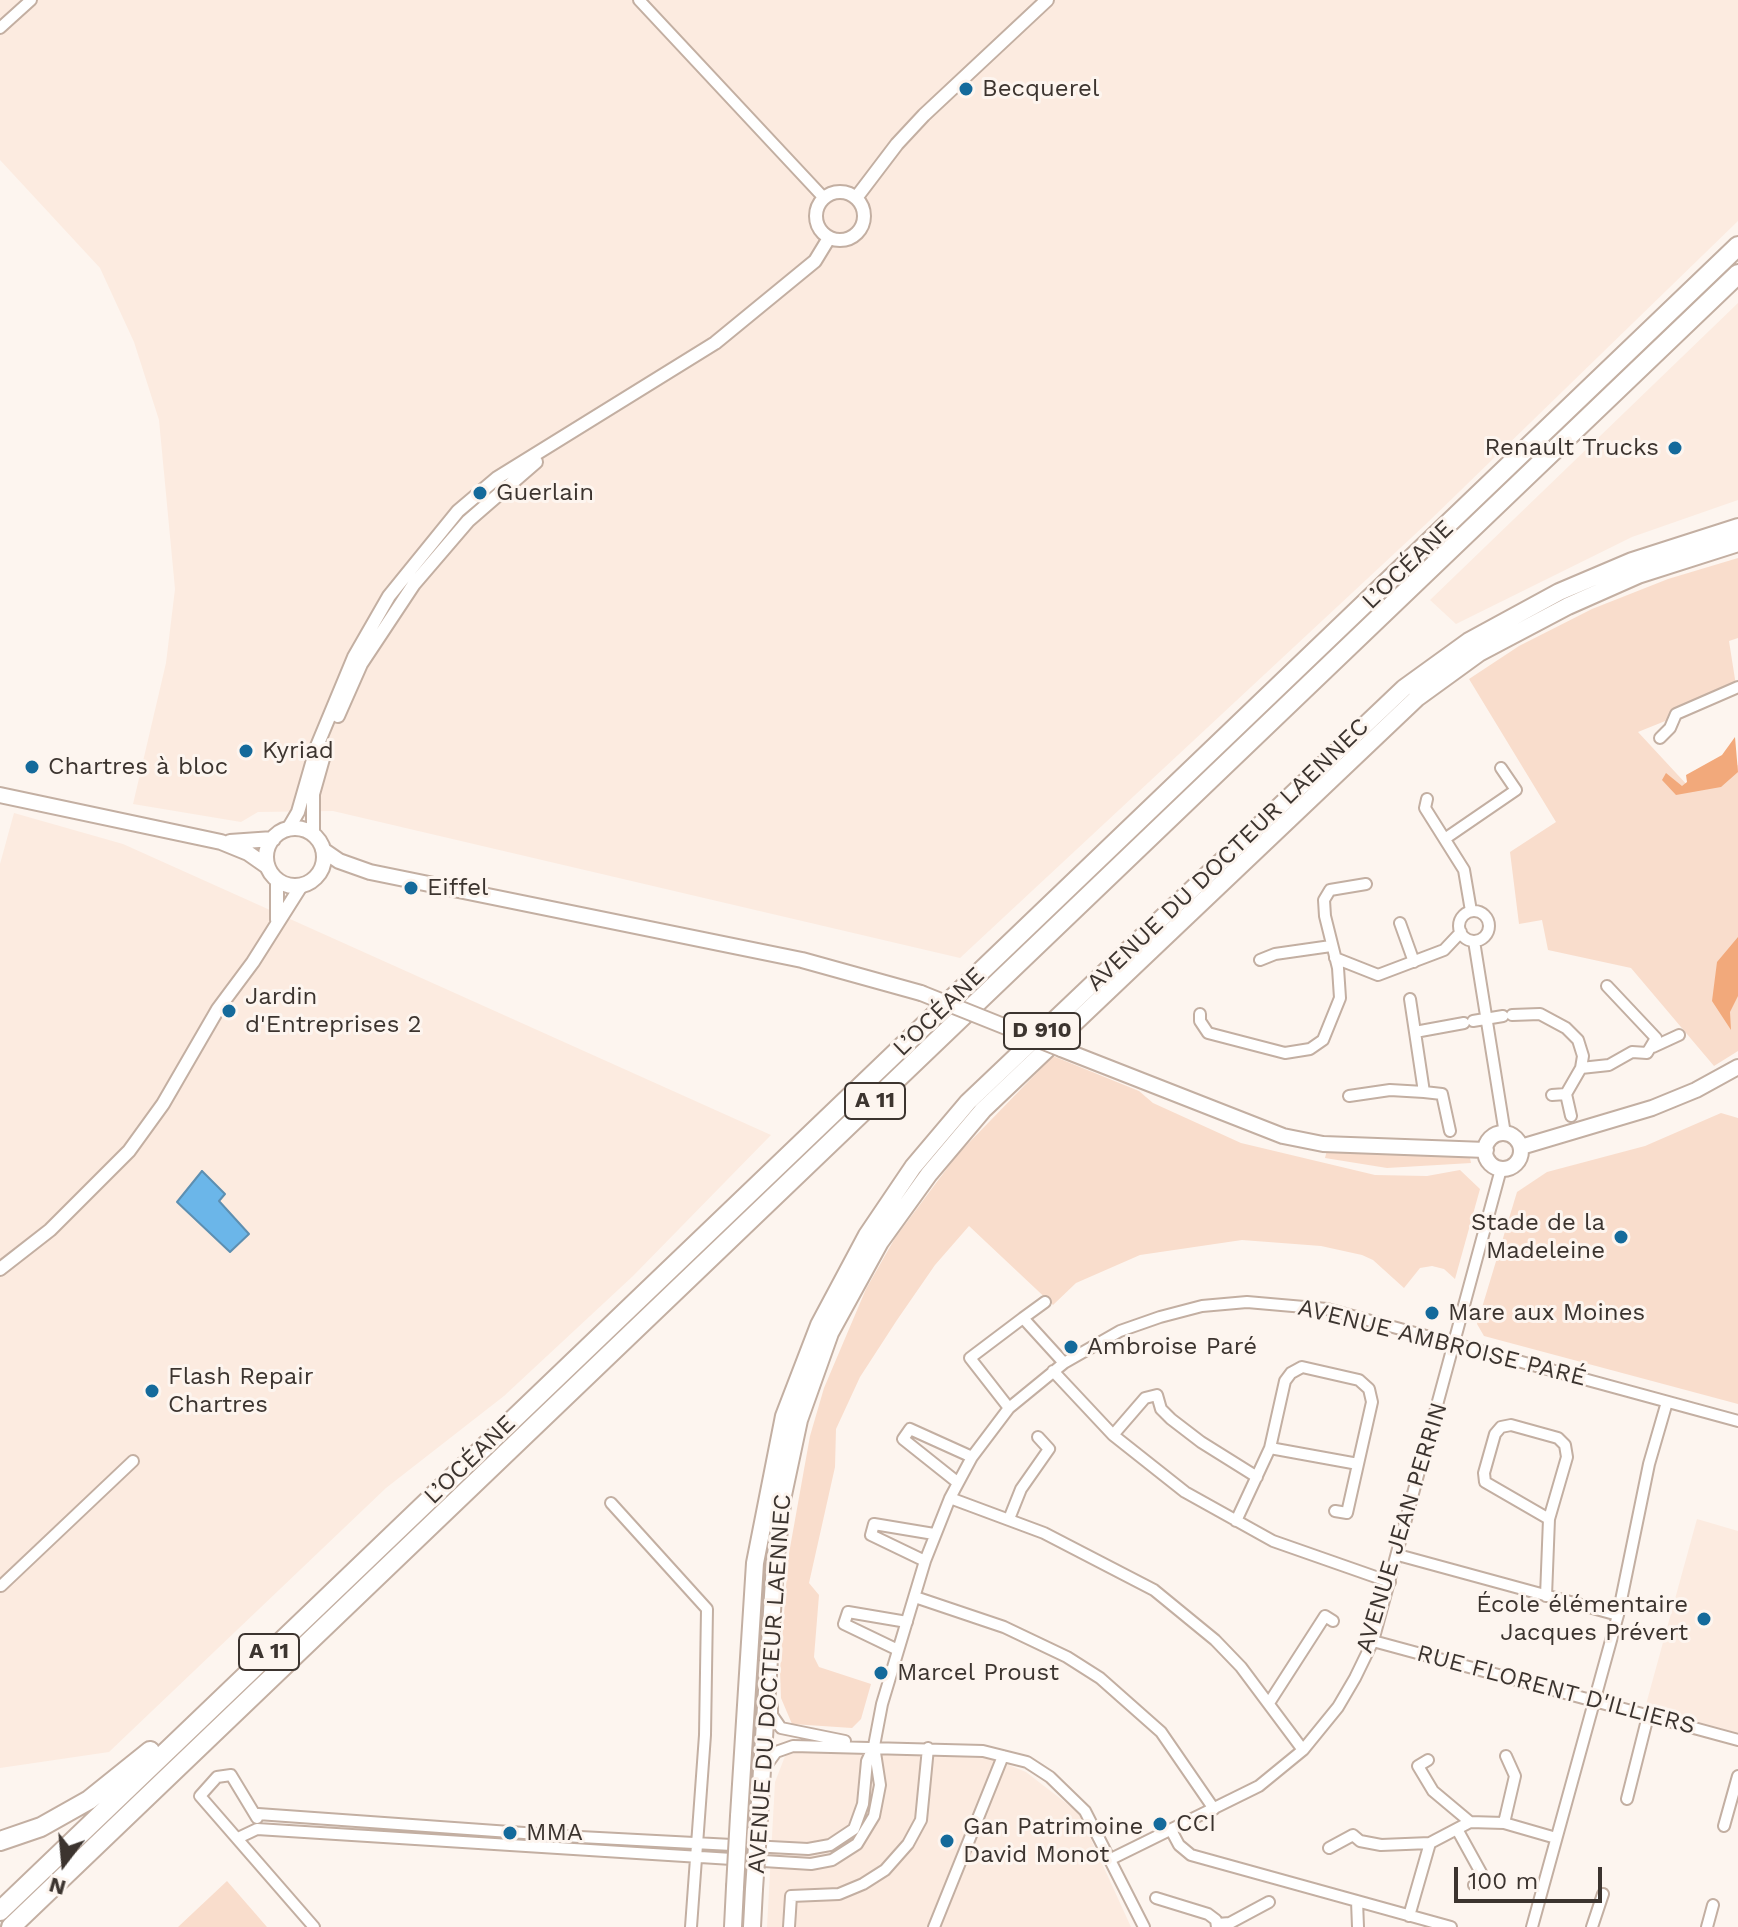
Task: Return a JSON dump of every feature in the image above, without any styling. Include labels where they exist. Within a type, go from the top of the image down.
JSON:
[{"type":"highway","name":"L’OCÉANE","points":[[0,1911],[1738,246]]},
{"type":"highway","name":"L’OCÉANE","points":[[11,1927],[1738,274]]},
{"type":"highway","points":[[0,1841],[62,1816],[89,1800],[149,1751],[179,1738]]},
{"type":"main road","name":"AVENUE DU DOCTEUR LAENNEC","points":[[733,1927],[755,1563],[784,1416],[819,1325],[867,1235],[913,1167],[968,1102],[1404,688],[1469,641],[1559,592],[1632,561],[1738,527]]},
{"type":"main road","name":"AVENUE DU DOCTEUR LAENNEC","points":[[752,1927],[772,1614],[783,1495],[799,1420],[830,1333],[880,1242],[929,1174],[983,1110],[1417,698],[1479,653],[1568,606],[1638,575],[1738,543]]},
{"type":"main road","points":[[0,795],[221,842],[248,853],[268,867],[277,880],[301,886],[318,875],[370,872]]},
{"type":"main road","points":[[221,842],[273,839],[288,829],[301,829],[313,835],[323,850],[339,861],[370,872],[802,960],[921,993],[1263,1131],[1323,1144],[1486,1150]]},
{"type":"main road","points":[[268,867],[266,855],[273,839]]},
{"type":"main road","points":[[318,875],[323,863],[323,850]]},
{"type":"main road","points":[[1521,1147],[1652,1108],[1696,1090],[1738,1067]]},
{"type":"main road","points":[[1505,1134],[1515,1138],[1521,1147],[1517,1163],[1501,1169],[1491,1165],[1486,1150],[1494,1136],[1505,1134]]},
{"type":"street","points":[[0,28],[31,0]]},
{"type":"street","points":[[639,0],[824,198]]},
{"type":"street","points":[[856,198],[897,144],[923,116],[1047,0]]},
{"type":"street","points":[[836,192],[856,198],[864,211],[858,233],[844,240],[829,238],[816,220],[824,198],[836,192]]},
{"type":"street","points":[[288,829],[298,812],[317,746],[354,657],[389,596],[458,511],[497,478],[715,343],[815,261],[829,238]]},
{"type":"street","points":[[313,835],[313,794],[324,753],[361,664],[414,584],[450,540],[563,438]]},
{"type":"street","points":[[450,540],[463,516]]},
{"type":"street","points":[[1660,738],[1670,728],[1676,714],[1738,687]]},
{"type":"street","points":[[1446,838],[1516,790],[1501,768]]},
{"type":"street","points":[[1427,799],[1425,808],[1464,870],[1471,911]]},
{"type":"street","points":[[276,927],[277,880]]},
{"type":"street","points":[[1200,1014],[1200,1021],[1208,1033],[1220,1039],[1253,1042],[1285,1053],[1310,1049],[1323,1040],[1337,1012],[1340,998],[1324,900],[1330,890],[1366,884]]},
{"type":"street","points":[[0,1269],[81,1201],[129,1151],[163,1104],[218,1009],[301,886]]},
{"type":"street","points":[[1335,958],[1378,975],[1444,950],[1461,932],[1462,917],[1471,911],[1482,913],[1489,926],[1486,935],[1474,941]]},
{"type":"street","points":[[1400,923],[1414,962]]},
{"type":"street","points":[[1461,932],[1474,941],[1505,1134]]},
{"type":"street","points":[[1260,960],[1275,954],[1331,946]]},
{"type":"street","points":[[1607,986],[1656,1038],[1653,1047]]},
{"type":"street","points":[[1410,999],[1424,1092]]},
{"type":"street","points":[[1415,1032],[1507,1015],[1540,1014],[1566,1028],[1578,1040],[1583,1056],[1581,1068],[1566,1094],[1571,1116]]},
{"type":"street","points":[[1581,1068],[1609,1065],[1632,1052],[1647,1053],[1679,1035]]},
{"type":"street","points":[[1349,1096],[1390,1090],[1442,1094],[1450,1131]]},
{"type":"street","points":[[1552,1095],[1566,1094]]},
{"type":"street","name":"AVENUE JEAN PERRIN","points":[[1111,1859],[1259,1786],[1303,1750],[1338,1707],[1373,1641],[1457,1344],[1501,1169]]},
{"type":"street","points":[[1009,1408],[970,1358],[1045,1302]]},
{"type":"street","name":"AVENUE AMBROISE PARÉ","points":[[258,1814],[376,1825],[808,1849],[830,1845],[854,1829],[863,1804],[867,1761],[874,1746],[925,1561],[957,1482],[972,1457],[1009,1408],[1053,1371],[1120,1331],[1160,1317],[1202,1306],[1247,1302],[1327,1309],[1738,1421]]},
{"type":"street","points":[[1023,1318],[1064,1363]]},
{"type":"street","points":[[1236,1521],[1270,1448],[1285,1381],[1302,1367],[1359,1380],[1369,1389],[1372,1402],[1347,1513],[1335,1511]]},
{"type":"street","points":[[1053,1371],[1113,1435],[1185,1492],[1306,1555],[1390,1582]]},
{"type":"street","points":[[1113,1435],[1145,1398],[1157,1395],[1161,1409],[1171,1419],[1257,1477]]},
{"type":"street","points":[[1532,1927],[1618,1615],[1649,1464],[1667,1402]]},
{"type":"street","points":[[1546,1596],[1549,1519],[1567,1457],[1565,1445],[1558,1438],[1511,1425],[1501,1427],[1495,1434],[1484,1473],[1485,1482],[1549,1519]]},
{"type":"street","points":[[957,1482],[903,1439],[910,1429],[972,1457]]},
{"type":"street","points":[[1009,1519],[1021,1489],[1049,1449],[1038,1437]]},
{"type":"street","points":[[1270,1448],[1358,1464]]},
{"type":"street","points":[[0,1595],[0,1585],[133,1461]]},
{"type":"street","points":[[950,1498],[1080,1549],[1154,1590],[1215,1640],[1269,1703],[1303,1750]]},
{"type":"street","points":[[611,1503],[707,1609],[697,1857],[691,1927]]},
{"type":"street","points":[[925,1561],[871,1535],[874,1524],[934,1534]]},
{"type":"street","points":[[1398,1555],[1618,1615]]},
{"type":"street","points":[[915,1597],[1004,1627],[1067,1657],[1100,1678],[1161,1732],[1214,1809]]},
{"type":"street","points":[[898,1650],[844,1624],[848,1612],[907,1622]]},
{"type":"street","points":[[772,1614],[772,1715],[781,1728],[874,1746]]},
{"type":"street","points":[[1269,1703],[1325,1616],[1333,1621]]},
{"type":"street","name":"RUE FLORENT D'ILLIERS","points":[[1373,1641],[1738,1740]]},
{"type":"street","points":[[1626,1799],[1648,1716]]},
{"type":"street","points":[[762,1771],[776,1752],[793,1746],[983,1751],[1027,1762],[1085,1811],[1144,1927]]},
{"type":"street","points":[[238,1838],[257,1829],[811,1864],[832,1860],[857,1844],[874,1816],[880,1785],[874,1746]]},
{"type":"street","points":[[789,1927],[791,1896],[839,1894],[863,1884],[885,1870],[908,1844],[921,1820],[928,1748]]},
{"type":"street","points":[[934,1927],[1003,1756]]},
{"type":"street","points":[[1504,1823],[1515,1776],[1506,1756]]},
{"type":"street","points":[[1428,1760],[1418,1766],[1433,1791],[1470,1822],[1504,1823],[1556,1838]]},
{"type":"street","points":[[257,1829],[258,1814],[231,1775],[217,1777],[200,1796],[314,1927]]},
{"type":"street","points":[[1724,1827],[1738,1776]]},
{"type":"street","points":[[271,1830],[272,1816]]},
{"type":"street","points":[[1329,1848],[1353,1835],[1360,1841],[1381,1845],[1430,1843],[1470,1822]]},
{"type":"street","points":[[1171,1830],[1179,1845],[1191,1855],[1451,1927]]},
{"type":"street","points":[[1458,1831],[1485,1880],[1474,1885]]},
{"type":"street","points":[[1409,1916],[1430,1843]]},
{"type":"street","points":[[1592,1927],[1603,1894]]},
{"type":"street","points":[[1156,1898],[1208,1914],[1217,1925],[1230,1923],[1269,1902]]},
{"type":"street","points":[[1357,1901],[1358,1927]]},
{"type":"street","points":[[1707,1927],[1713,1905]]},
{"type":"shaded area","points":[[0,0],[1738,0],[1738,221],[1425,525],[960,958],[333,811],[258,812],[241,822],[133,804],[166,663],[175,589],[159,420],[134,342],[100,268],[0,160]]},
{"type":"shaded area","points":[[1738,303],[1738,500],[1632,537],[1456,624],[1430,600]]},
{"type":"shaded area","points":[[1738,558],[1738,638],[1729,641],[1737,692],[1638,732],[1689,787],[1738,765],[1738,1051],[1714,1066],[1631,968],[1548,950],[1542,920],[1519,924],[1510,852],[1556,822],[1469,679],[1519,646],[1592,609],[1668,579]]},
{"type":"shaded area","points":[[1735,737],[1738,772],[1721,787],[1676,795],[1662,780],[1666,773],[1682,786],[1687,782],[1686,775],[1722,755]]},
{"type":"shaded area","points":[[14,813],[123,844],[771,1135],[633,1276],[504,1396],[386,1488],[109,1752],[0,1768],[0,864]]},
{"type":"shaded area","points":[[1738,937],[1738,996],[1730,1012],[1731,1030],[1712,1001],[1717,962]]},
{"type":"shaded area","points":[[1053,1056],[1139,1091],[1153,1103],[1241,1143],[1375,1175],[1427,1176],[1460,1170],[1480,1189],[1455,1279],[1444,1269],[1432,1266],[1420,1268],[1404,1288],[1373,1260],[1362,1255],[1321,1246],[1242,1240],[1140,1255],[1076,1283],[1053,1305],[969,1226],[935,1265],[897,1320],[860,1377],[836,1429],[835,1467],[809,1583],[819,1595],[814,1657],[819,1667],[871,1684],[861,1719],[852,1728],[792,1724],[781,1698],[780,1671],[788,1559],[810,1436],[824,1388],[866,1289],[895,1238],[957,1155]]},
{"type":"shaded area","name":"Stade de la Madeleine","points":[[1721,1113],[1738,1118],[1738,1404],[1484,1336],[1477,1324],[1517,1192],[1547,1172],[1645,1146]]},
{"type":"shaded area","points":[[1327,1150],[1454,1155],[1470,1158],[1471,1163],[1387,1168],[1325,1158]]},
{"type":"shaded area","name":"École élémentaire Jacques Prévert","points":[[1697,1519],[1738,1531],[1738,1733],[1645,1708]]},
{"type":"shaded area","points":[[863,1750],[994,1759],[1026,1772],[1079,1813],[1131,1927],[767,1927],[775,1782],[787,1751]]},
{"type":"shaded area","points":[[227,1881],[267,1927],[178,1927]]},
{"type":"water","points":[[202,1171],[225,1194],[219,1201],[249,1234],[230,1252],[177,1202]]},
{"type":"place","name":"Becquerel","points":[[966,89]]},
{"type":"place","name":"Renault Trucks","points":[[1675,448]]},
{"type":"place","name":"Guerlain","points":[[480,493]]},
{"type":"place","name":"Kyriad","points":[[246,751]]},
{"type":"place","name":"Chartres à bloc","points":[[32,767]]},
{"type":"place","name":"Eiffel","points":[[411,888]]},
{"type":"place","name":"Jardin d'Entreprises 2","points":[[229,1011]]},
{"type":"place","name":"Stade de la Madeleine","points":[[1621,1237]]},
{"type":"place","name":"Mare aux Moines","points":[[1432,1313]]},
{"type":"place","name":"Ambroise Paré","points":[[1071,1347]]},
{"type":"place","name":"Flash Repair Chartres","points":[[152,1391]]},
{"type":"place","name":"École élémentaire Jacques Prévert","points":[[1704,1619]]},
{"type":"place","name":"Marcel Proust","points":[[881,1673]]},
{"type":"place","name":"CCI","points":[[1160,1824]]},
{"type":"place","name":"MMA","points":[[510,1833]]},
{"type":"place","name":"Gan Patrimoine David Monot","points":[[947,1841]]}]
